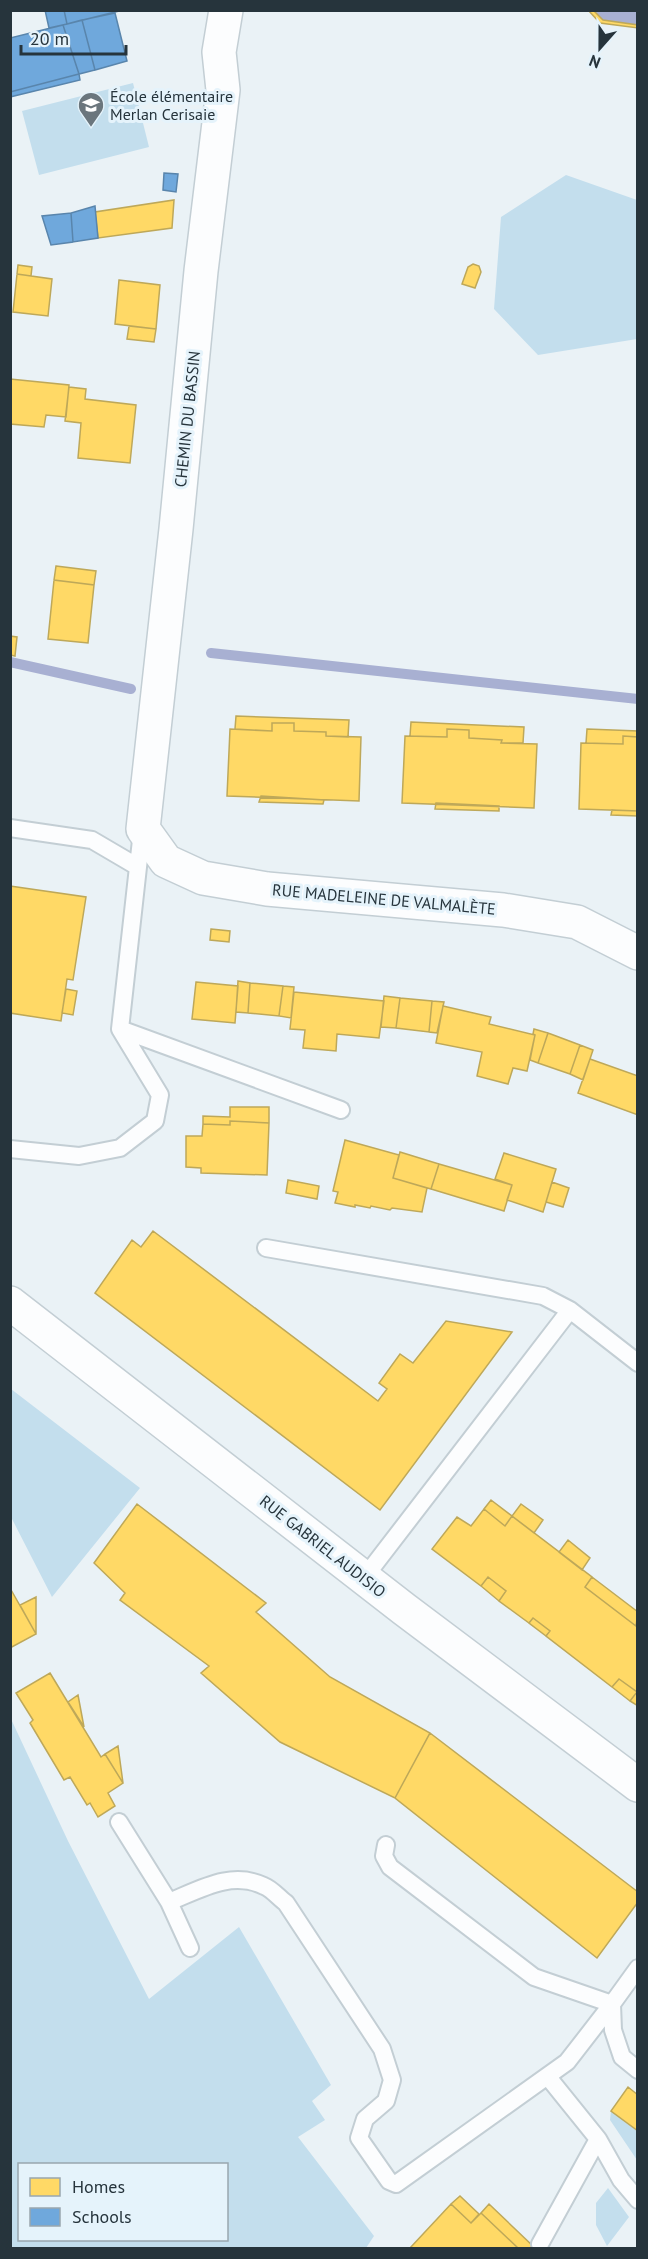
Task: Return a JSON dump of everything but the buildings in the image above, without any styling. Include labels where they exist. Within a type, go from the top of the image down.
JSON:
[{"type":"street","name":"CHEMIN DU BASSIN","points":[[142,829],[176,529],[201,271],[223,90],[219,52],[226,10]]},
{"type":"street","name":"RUE MADELEINE DE VALMALÈTE","points":[[142,829],[166,861],[203,878],[267,889],[503,910],[577,922],[638,953]]},
{"type":"street","name":"RUE GABRIEL AUDISIO","points":[[10,1303],[364,1578],[638,1785]]},
{"type":"lane","points":[[10,828],[92,840],[138,867]]},
{"type":"lane","points":[[10,1149],[79,1156],[120,1148],[155,1121],[160,1095],[120,1029],[142,829]]},
{"type":"lane","points":[[120,1029],[340,1110]]},
{"type":"lane","points":[[266,1248],[543,1296],[570,1310],[638,1363]]},
{"type":"lane","points":[[364,1578],[570,1310]]},
{"type":"lane","points":[[119,1822],[169,1902],[190,1948]]},
{"type":"lane","points":[[386,1845],[384,1856],[390,1866],[534,1977],[612,2004]]},
{"type":"lane","points":[[169,1902],[223,1880],[244,1881],[264,1886],[286,1903],[382,2049],[392,2080],[386,2101],[365,2119],[359,2138],[389,2181],[396,2184],[548,2078],[567,2062],[638,1968]]},
{"type":"lane","points":[[612,2004],[613,2030],[622,2057],[638,2070]]},
{"type":"lane","points":[[548,2078],[598,2139],[621,2180],[638,2200]]},
{"type":"lane","points":[[540,2244],[598,2139]]},
{"type":"shaded area","points":[[593,11],[637,11],[637,25],[603,20]]},
{"type":"shaded area","points":[[133,83],[149,147],[39,175],[22,111]]},
{"type":"shaded area","points":[[566,175],[637,200],[637,339],[538,355],[494,309],[501,217]]},
{"type":"shaded area","points":[[11,1389],[140,1488],[52,1597],[11,1517]]},
{"type":"shaded area","points":[[11,1719],[68,1841],[149,1999],[239,1927],[331,2085],[312,2101],[325,2120],[298,2137],[374,2236],[366,2248],[11,2248]]},
{"type":"shaded area","points":[[611,2111],[637,2131],[637,2160],[610,2120]]},
{"type":"shaded area","points":[[608,2188],[629,2217],[607,2246],[596,2225],[596,2203]]},
{"type":"waterway","points":[[211,653],[638,699]]},
{"type":"waterway","points":[[10,662],[131,689]]},
{"type":"place","name":"École élémentaire Merlan Cerisaie","points":[[91,128]]}]
